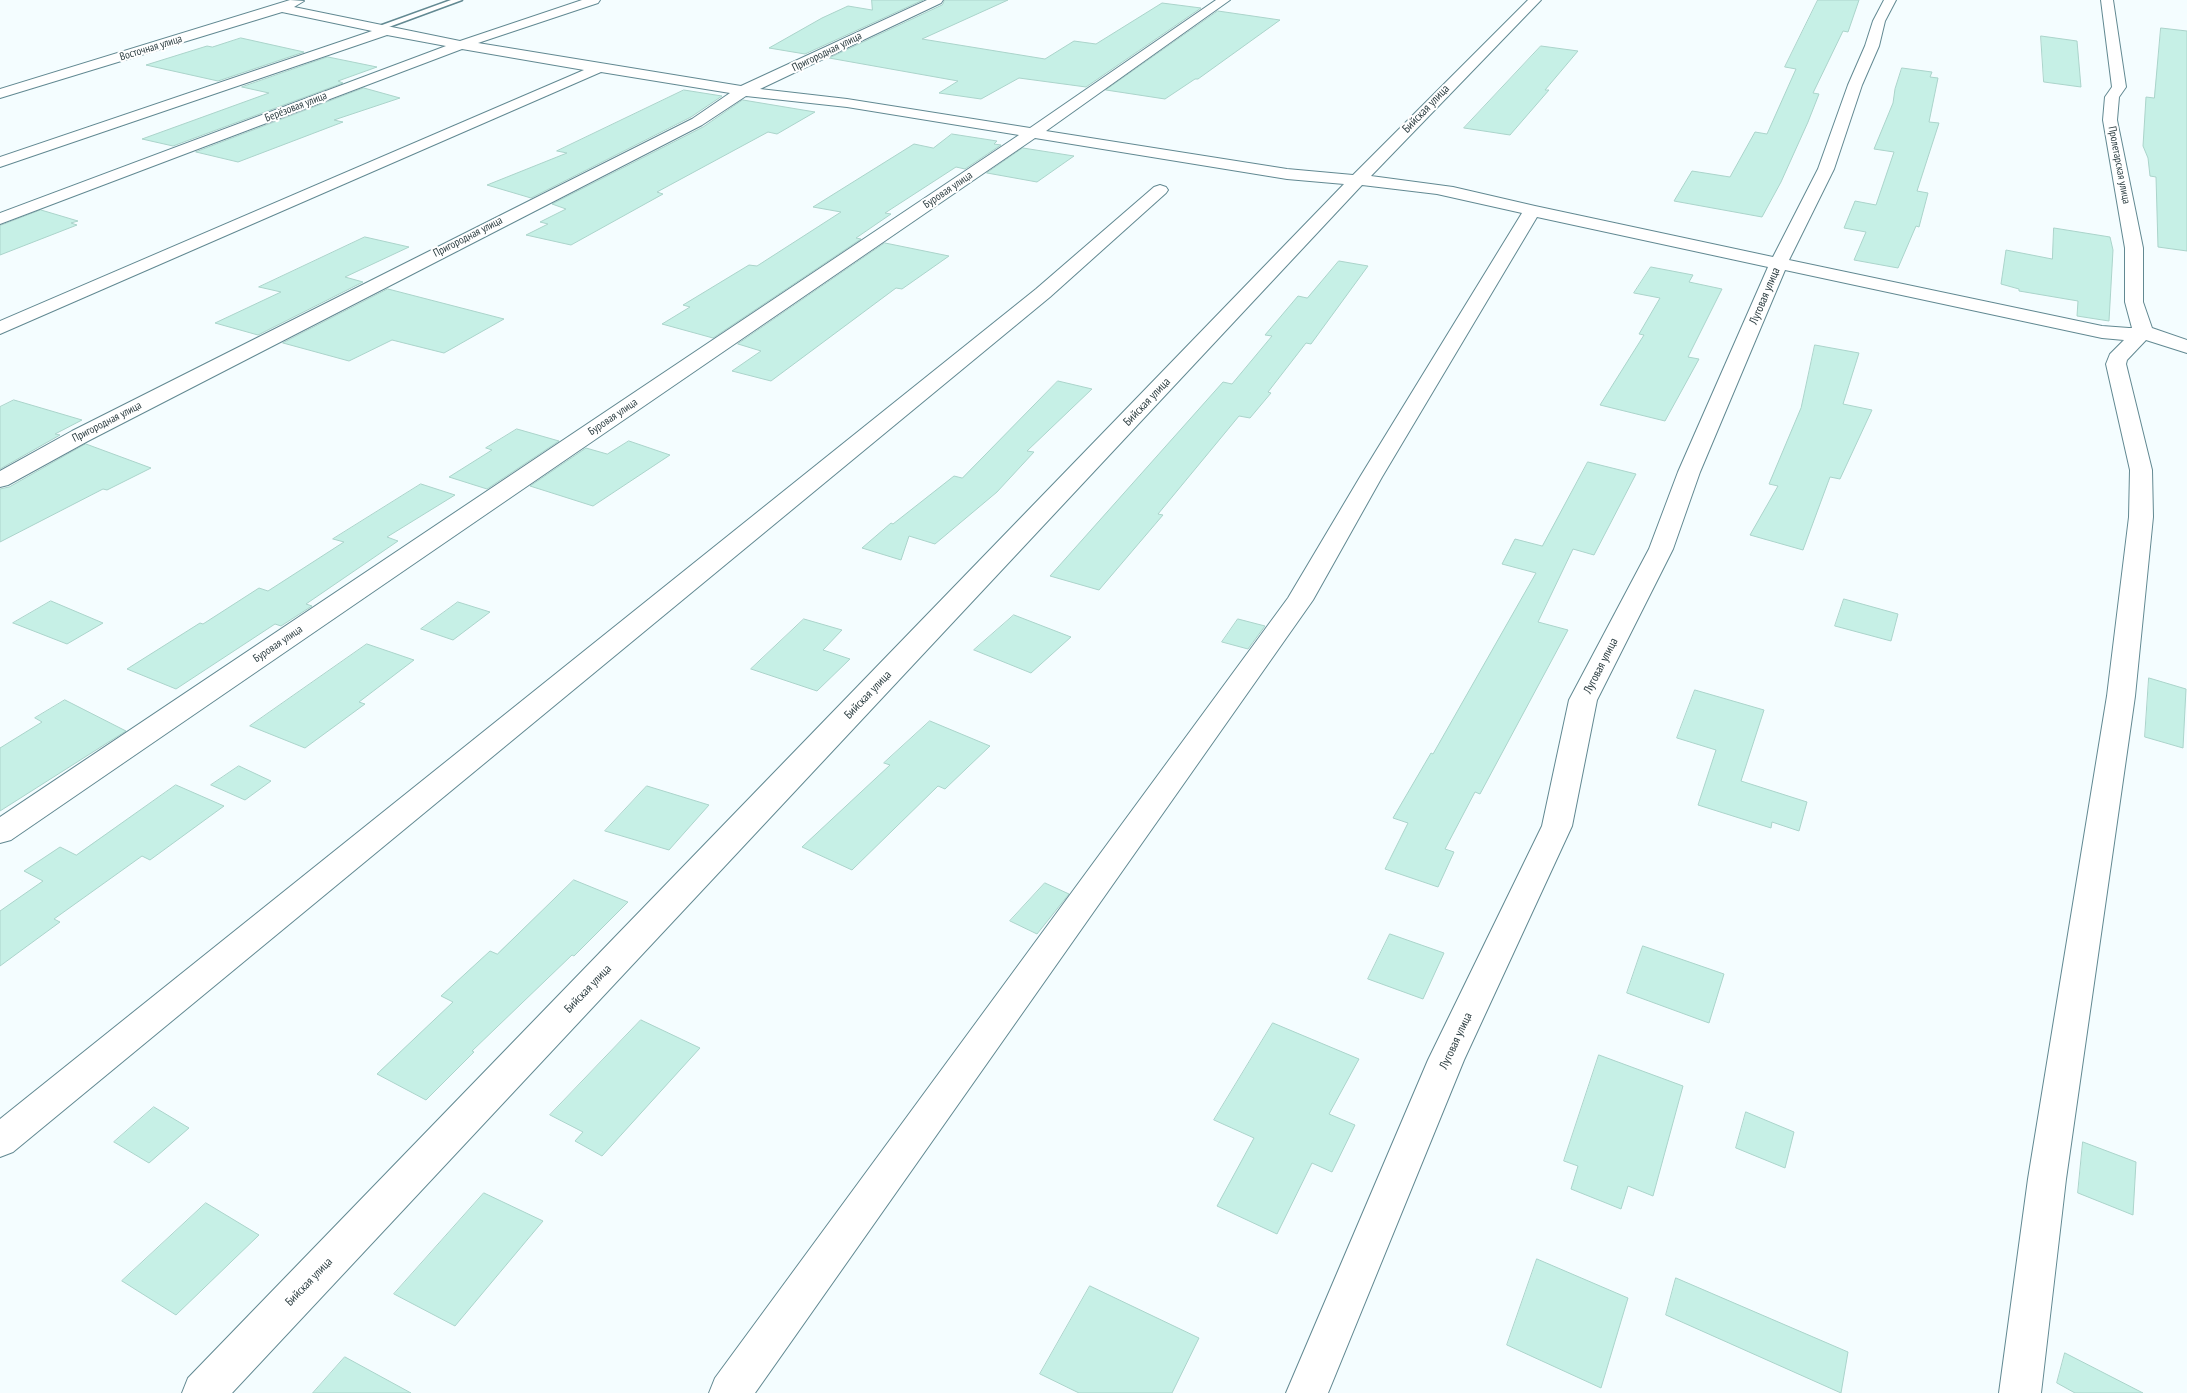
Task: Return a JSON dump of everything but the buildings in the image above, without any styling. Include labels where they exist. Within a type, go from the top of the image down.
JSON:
[{"type":"street","name":"Восточная улица","points":[[0,94],[302,0]]},
{"type":"street","name":"Берёзовая улица","points":[[0,218],[463,44],[594,0]]},
{"type":"street","name":"Пригородная улица","points":[[0,480],[89,432],[568,186],[697,122],[743,91],[937,0]]},
{"type":"street","name":"Буровая улица","points":[[0,832],[1034,132],[1224,0]]},
{"type":"street","name":"Бийская улица","points":[[203,1393],[1415,120],[1535,0]]},
{"type":"street","name":"Луговая улица","points":[[1307,1393],[1446,1060],[1557,826],[1583,700],[1661,549],[1689,472],[1779,262],[1826,169],[1852,93],[1872,46],[1879,21],[1890,0]]},
{"type":"street","name":"Пролетарская улица","points":[[2107,0],[2119,87],[2112,97],[2113,103],[2110,120],[2134,248],[2134,302],[2143,332]]},
{"type":"street","points":[[281,8],[381,30],[743,91],[847,103],[1287,174],[1316,178],[1405,184],[1446,190],[1486,198],[1532,211],[2102,332],[2129,334],[2143,332],[2187,347]]},
{"type":"street","points":[[0,162],[381,30]]},
{"type":"street","points":[[0,328],[599,68]]},
{"type":"street","points":[[0,1141],[1035,300],[1160,190]]},
{"type":"street","points":[[730,1393],[1300,600],[1371,477],[1532,211]]},
{"type":"street","points":[[2020,1393],[2047,1179],[2121,696],[2141,518],[2141,470],[2116,364],[2117,358],[2143,332]]},
{"type":"lane","points":[[381,30],[458,0]]}]
